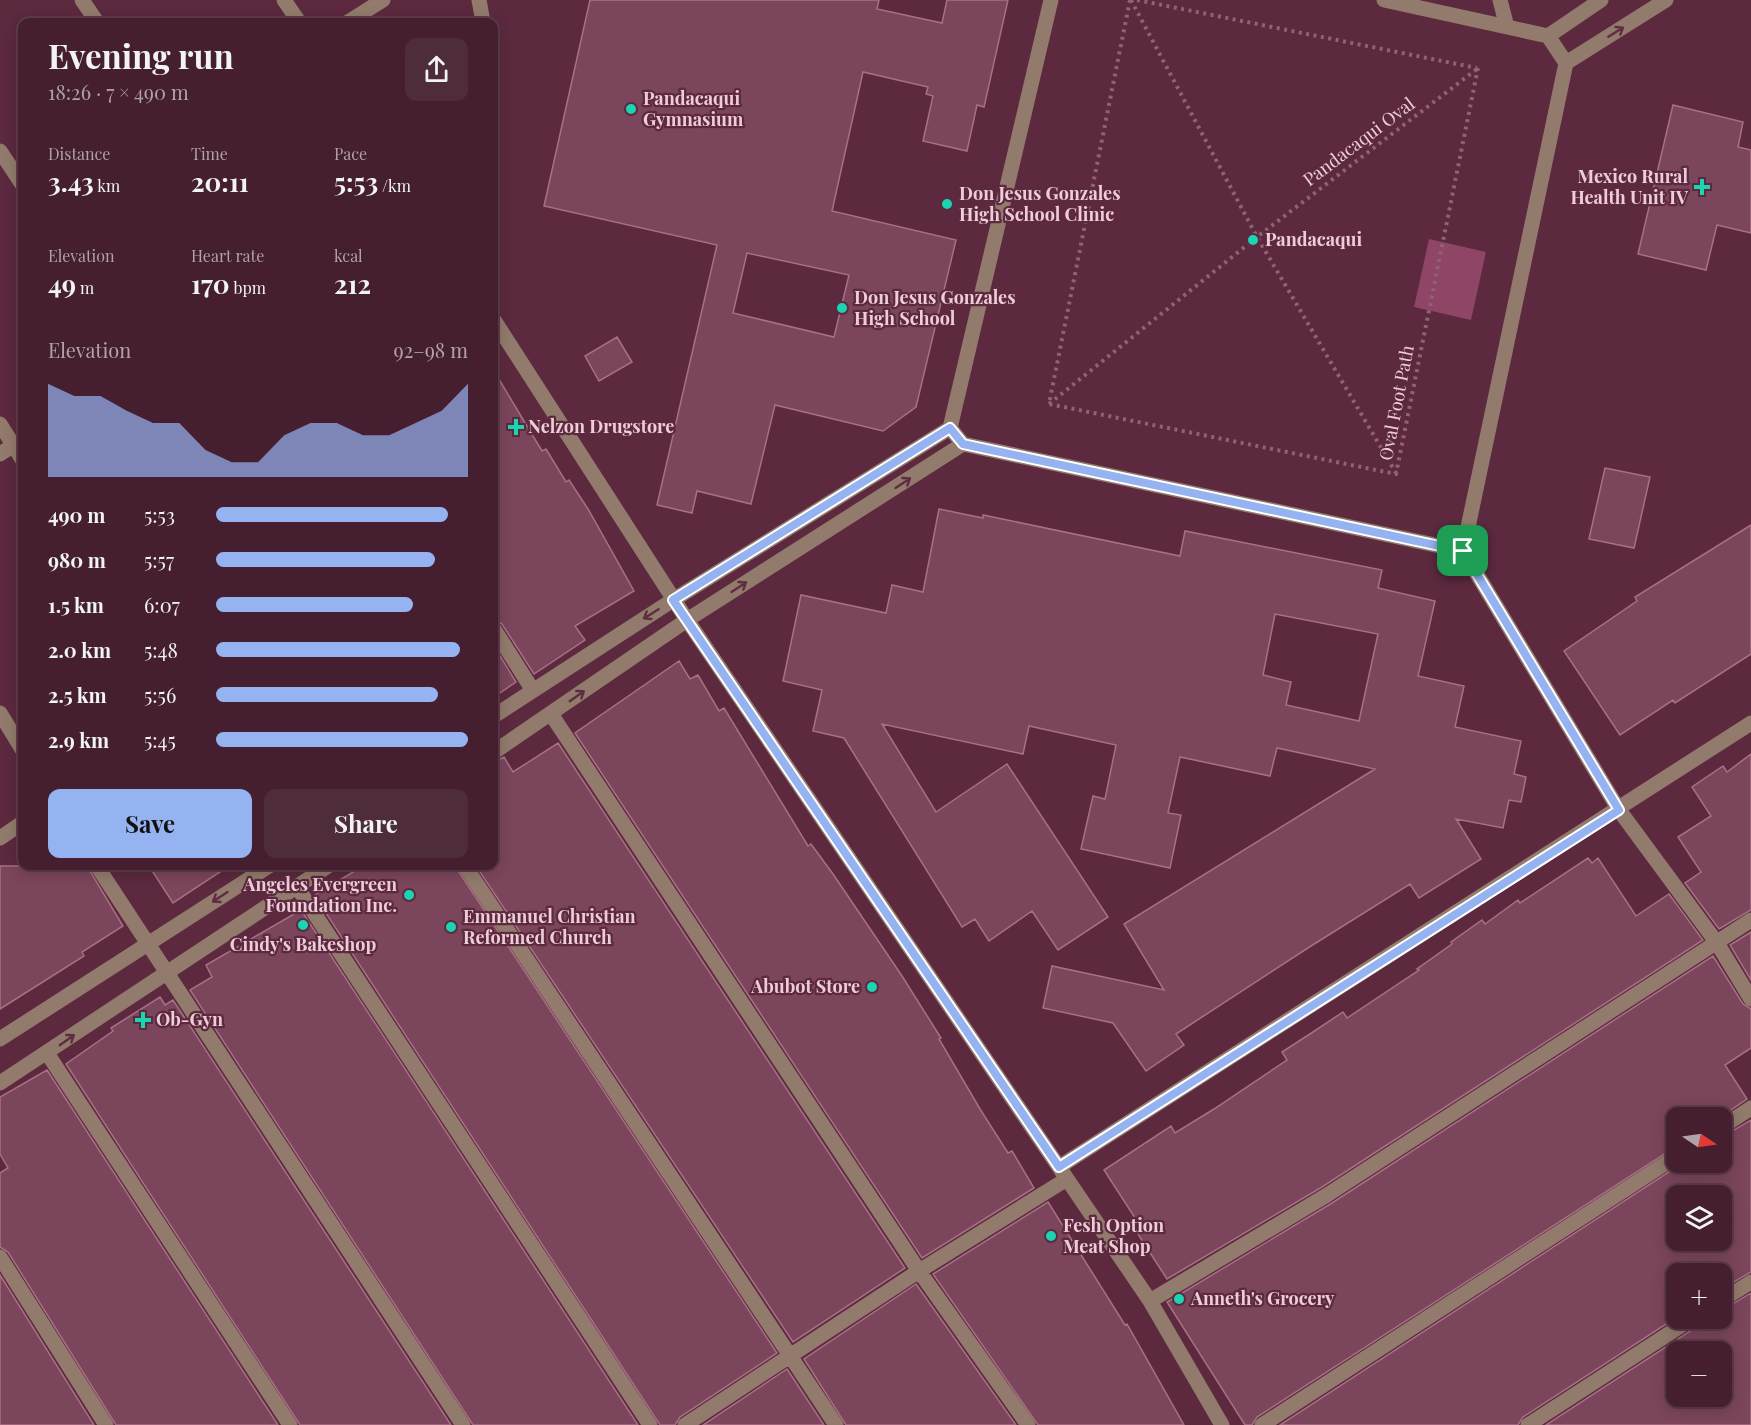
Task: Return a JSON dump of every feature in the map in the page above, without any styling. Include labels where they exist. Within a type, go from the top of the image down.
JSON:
[{"type":"street","points":[[82,0],[94,18]]},
{"type":"street","points":[[284,0],[296,18]]},
{"type":"street","points":[[354,18],[383,0]]},
{"type":"street","points":[[479,0],[482,18]]},
{"type":"street","points":[[498,713],[532,689],[673,600],[950,428],[1051,0]]},
{"type":"street","points":[[1384,0],[1548,36],[1566,63],[1463,551],[1619,810],[1717,943],[1751,999]]},
{"type":"street","points":[[1500,0],[1507,27]]},
{"type":"street","points":[[1548,36],[1601,0]]},
{"type":"street","points":[[1566,63],[1666,0]]},
{"type":"street","points":[[0,152],[18,178]]},
{"type":"street","points":[[498,326],[673,600],[1150,1301],[1222,1425]]},
{"type":"street","points":[[0,424],[18,446]]},
{"type":"street","points":[[950,428],[963,444],[1463,551]]},
{"type":"street","points":[[498,749],[687,620],[963,444]]},
{"type":"street","points":[[0,454],[18,449]]},
{"type":"street","points":[[498,635],[532,689]]},
{"type":"street","points":[[0,713],[18,742]]},
{"type":"street","points":[[551,714],[919,1271],[1028,1425]]},
{"type":"street","points":[[684,1425],[790,1357],[1063,1173],[1751,723]]},
{"type":"street","points":[[0,838],[18,827]]},
{"type":"street","points":[[100,870],[463,1425]]},
{"type":"street","points":[[0,1039],[263,870]]},
{"type":"street","points":[[0,1083],[322,870]]},
{"type":"street","points":[[468,870],[836,1425]]},
{"type":"street","points":[[297,887],[650,1425]]},
{"type":"street","points":[[1150,1301],[1327,1196],[1610,1014],[1660,976],[1751,920]]},
{"type":"street","points":[[47,1053],[290,1425]]},
{"type":"street","points":[[1732,1120],[1751,1108]]},
{"type":"street","points":[[1262,1425],[1666,1163]]},
{"type":"street","points":[[0,1257],[106,1425]]},
{"type":"street","points":[[1732,1293],[1751,1281]]},
{"type":"street","points":[[1528,1425],[1677,1329]]},
{"type":"path","points":[[1131,0],[1257,237],[1396,474]]},
{"type":"path","points":[[1049,404],[1131,0]]},
{"type":"path","points":[[1137,0],[1478,68]]},
{"type":"path","name":"Pandacaqui Oval","points":[[1049,404],[1257,237],[1478,68]]},
{"type":"path","name":"Oval Foot Path","points":[[1049,404],[1396,474],[1478,68]]},
{"type":"shaded area","points":[[1429,239],[1486,252],[1471,320],[1414,307]]},
{"type":"building","name":"Don Jesus Gonzales High School","points":[[590,0],[879,0],[877,9],[942,23],[947,0],[1008,0],[984,107],[977,105],[967,151],[923,141],[933,96],[926,94],[928,87],[863,72],[832,211],[956,240],[916,407],[883,431],[775,405],[751,504],[697,491],[692,513],[657,505],[717,245],[544,206]],"holes":[[[747,253],[849,275],[834,337],[733,313]]]},
{"type":"building","name":"Mexico Rural Health Unit IV","points":[[1673,105],[1743,122],[1738,147],[1751,150],[1751,233],[1717,225],[1706,270],[1638,254]]},
{"type":"building","points":[[617,337],[632,362],[599,381],[585,356]]},
{"type":"building","points":[[498,378],[542,451],[546,449],[566,482],[569,480],[588,509],[634,591],[575,626],[585,640],[534,674],[502,624],[498,622]]},
{"type":"building","points":[[1605,468],[1650,477],[1634,548],[1589,539]]},
{"type":"building","points":[[939,509],[983,518],[983,515],[1180,556],[1185,531],[1382,570],[1378,588],[1435,601],[1418,676],[1464,686],[1455,727],[1521,741],[1514,774],[1526,777],[1521,802],[1509,800],[1503,828],[1456,819],[1481,859],[1419,898],[1410,884],[1311,946],[1176,1034],[1184,1045],[1146,1071],[1113,1023],[1043,1008],[1052,966],[1164,990],[1124,924],[1375,769],[1277,748],[1270,776],[1180,757],[1168,813],[1181,815],[1170,868],[1081,849],[1093,796],[1105,799],[1116,745],[1029,726],[1023,754],[882,724],[936,812],[1007,764],[1108,917],[1058,950],[1032,911],[989,941],[975,919],[962,927],[844,738],[813,731],[822,690],[783,681],[801,595],[886,613],[892,585],[923,592]],"holes":[[[1275,614],[1378,634],[1359,721],[1286,705],[1291,682],[1263,675]]]},
{"type":"building","points":[[1751,525],[1751,654],[1675,703],[1673,700],[1620,735],[1564,651],[1637,601],[1635,597]]},
{"type":"building","points":[[498,653],[516,682],[498,694]]},
{"type":"building","points":[[679,661],[690,679],[698,675],[719,711],[724,708],[808,846],[811,844],[833,874],[902,976],[941,1038],[939,1039],[980,1109],[1008,1153],[1012,1151],[1034,1188],[922,1258],[575,733]]},
{"type":"building","points":[[558,743],[905,1268],[793,1342],[479,870],[498,870],[498,760],[504,757],[513,772]]},
{"type":"building","points":[[1751,754],[1751,910],[1719,929],[1685,883],[1701,872],[1678,837],[1711,816],[1692,787],[1723,766],[1727,772]]},
{"type":"building","points":[[1588,858],[1592,863],[1598,858],[1636,916],[1669,894],[1703,940],[1322,1187],[1167,1279],[1134,1228],[1139,1224],[1104,1170],[1171,1126],[1175,1133],[1214,1109],[1287,1060],[1282,1052],[1343,1012],[1347,1018],[1419,970],[1417,969],[1482,920],[1485,924],[1518,900],[1520,903]]},
{"type":"building","points":[[0,866],[18,866],[18,870],[89,870],[123,926],[82,952],[84,956],[0,1009]]},
{"type":"building","points":[[152,870],[223,870],[173,903]]},
{"type":"building","points":[[356,870],[458,870],[777,1353],[680,1417],[675,1425],[660,1425],[315,895]]},
{"type":"building","points":[[301,910],[638,1425],[473,1425],[190,990],[212,977],[206,965]]},
{"type":"building","points":[[1751,932],[1751,980],[1730,945]]},
{"type":"building","points":[[1713,956],[1743,1004],[1751,1009],[1751,1048],[1725,1065],[1747,1099],[1732,1109],[1732,1107],[1666,1107],[1666,1153],[1257,1417],[1252,1425],[1245,1425],[1167,1302],[1332,1203]]},
{"type":"building","points":[[160,997],[165,1005],[173,1000],[451,1425],[300,1425],[66,1064],[113,1031],[111,1028]]},
{"type":"building","points":[[47,1070],[278,1425],[116,1425],[8,1252],[0,1247],[0,1173],[8,1168],[0,1154],[0,1097]]},
{"type":"building","points":[[1751,1120],[1751,1272],[1732,1283],[1732,1263],[1666,1263],[1666,1324],[1523,1417],[1518,1425],[1280,1425],[1667,1173],[1732,1173],[1732,1131]]},
{"type":"building","points":[[1048,1202],[1125,1325],[1127,1324],[1184,1425],[1038,1425],[933,1274]]},
{"type":"building","points":[[0,1275],[94,1425],[0,1425]]},
{"type":"building","points":[[916,1284],[1016,1425],[846,1425],[804,1359]]},
{"type":"building","points":[[1751,1293],[1751,1425],[1546,1425],[1666,1347],[1666,1407],[1732,1407],[1732,1341],[1675,1341],[1693,1329],[1732,1329],[1732,1304]]},
{"type":"building","points":[[787,1369],[824,1425],[703,1425]]},
{"type":"place","name":"Pandacaqui Gymnasium","points":[[631,109]]},
{"type":"place","name":"Mexico Rural Health Unit IV","points":[[1702,187]]},
{"type":"place","name":"Don Jesus Gonzales High School Clinic","points":[[947,204]]},
{"type":"place","name":"Pandacaqui","points":[[1253,240]]},
{"type":"place","name":"Don Jesus Gonzales High School","points":[[842,308]]},
{"type":"place","name":"Nelzon Drugstore","points":[[516,427]]},
{"type":"place","name":"Angeles Evergreen Foundation Inc.","points":[[409,895]]},
{"type":"place","name":"Cindy's Bakeshop","points":[[303,925]]},
{"type":"place","name":"Emmanuel Christian Reformed Church","points":[[451,927]]},
{"type":"place","name":"Abubot Store","points":[[872,987]]},
{"type":"place","name":"Ob-Gyn","points":[[143,1020]]},
{"type":"place","name":"Fesh Option Meat Shop","points":[[1051,1236]]},
{"type":"place","name":"Anneth's Grocery","points":[[1179,1299]]},
{"type":"route","points":[[950,428],[963,444],[1463,551],[1619,810],[1059,1167],[673,600],[950,428]]}]
